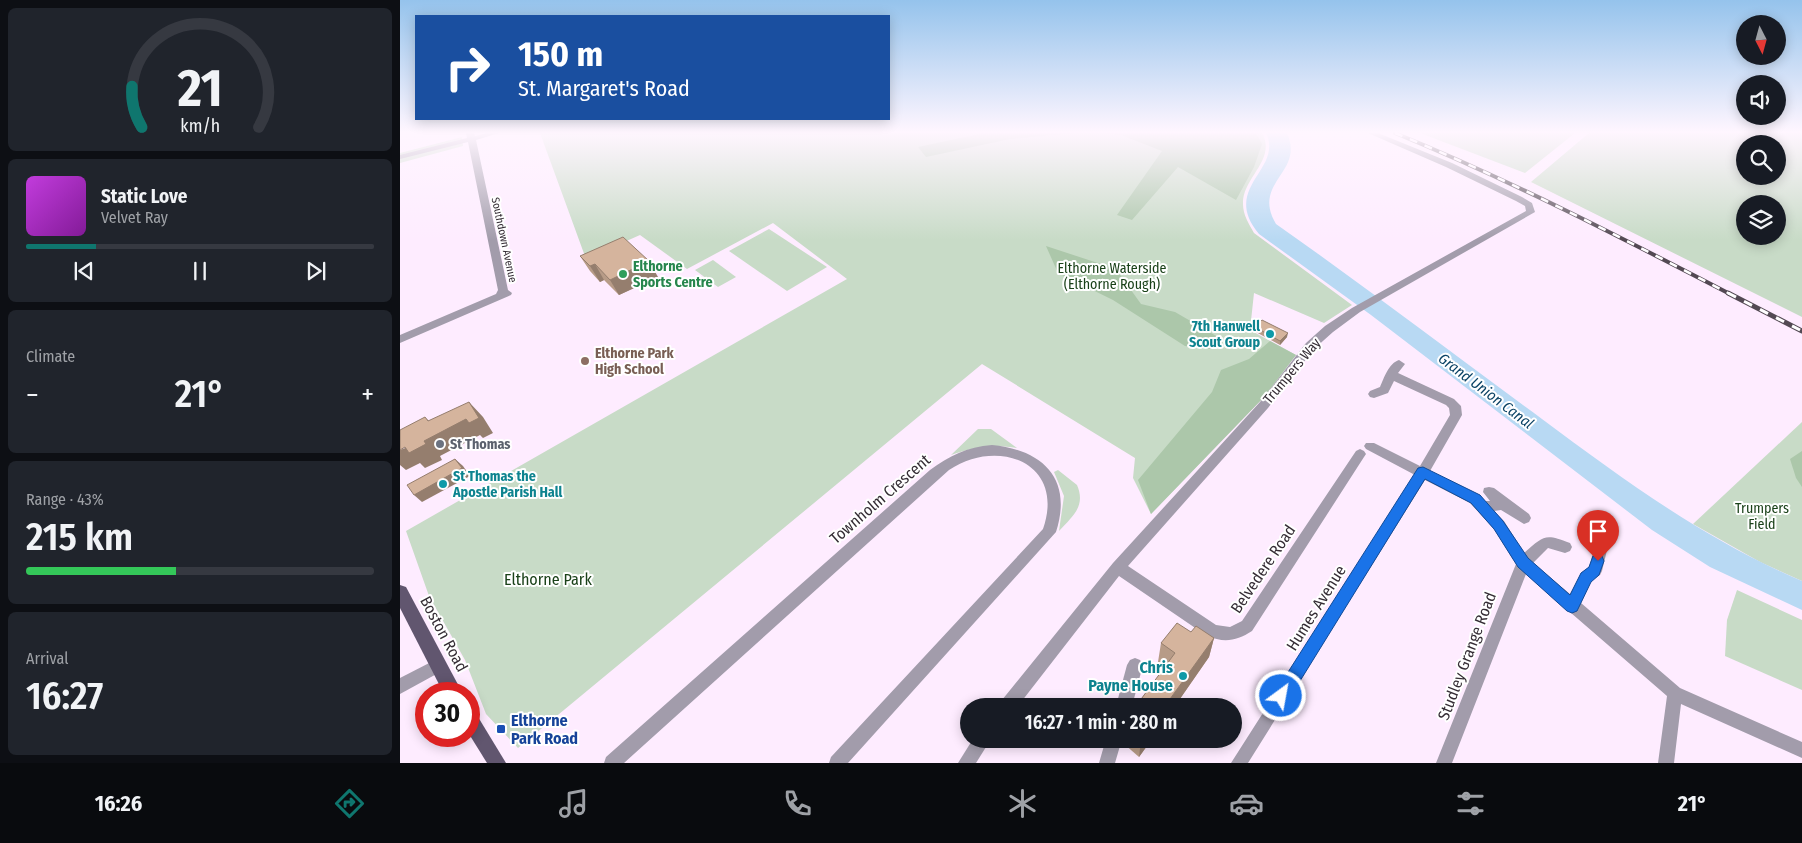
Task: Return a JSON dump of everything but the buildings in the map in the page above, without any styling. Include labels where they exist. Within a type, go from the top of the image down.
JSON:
[{"type":"main road","name":"Boston Road","points":[[400,592],[447,682]]},
{"type":"main road","points":[[480,736],[497,763]]},
{"type":"street","name":"Southdown Avenue","points":[[400,339],[505,293],[478,169]]},
{"type":"street","name":"Trumpers Way","points":[[1014,698],[1118,567],[1264,405],[1310,346],[1329,329],[1356,310],[1531,212],[1529,205],[1519,199],[1453,169]]},
{"type":"street","points":[[1374,394],[1384,390],[1399,364]]},
{"type":"street","name":"Humes Avenue","points":[[1239,763],[1423,472],[1457,411],[1450,402],[1392,375]]},
{"type":"street","name":"Belvedere Road","points":[[1118,567],[1212,631],[1220,634],[1236,634],[1247,626],[1365,450],[1423,472]]},
{"type":"street","name":"Townholm Crescent","points":[[612,763],[830,566],[949,462],[965,455],[1002,451],[1020,455],[1036,463],[1048,477],[1055,496],[1056,512],[1049,532],[837,763]]},
{"type":"street","points":[[1423,472],[1476,499],[1484,507],[1523,562],[1675,693],[1802,750]]},
{"type":"street","points":[[1489,492],[1524,518]]},
{"type":"street","points":[[1484,507],[1504,504]]},
{"type":"street","points":[[1523,562],[1546,542],[1565,548]]},
{"type":"street","points":[[1572,606],[1586,577],[1594,571],[1600,550]]},
{"type":"street","name":"Studley Grange Road","points":[[1444,763],[1523,562]]},
{"type":"street","points":[[1126,698],[1136,665]]},
{"type":"street","points":[[400,686],[437,666]]},
{"type":"street","points":[[1666,763],[1675,693]]},
{"type":"street","points":[[966,763],[977,748]]},
{"type":"street","points":[[1107,763],[1111,748]]},
{"type":"green space","points":[[553,169],[1257,169],[1244,195],[1243,204],[1245,216],[1254,233],[1352,305],[1324,323],[1254,293],[1250,330],[1296,355],[1264,397],[1151,514],[1133,478],[1135,458],[982,364],[518,748],[486,714],[480,699],[480,682],[474,682],[465,660],[429,596],[406,531],[847,279],[773,223],[687,269],[640,235],[586,259]]},
{"type":"green space","points":[[1150,169],[1177,169],[1132,220],[1117,215]]},
{"type":"green space","points":[[1181,169],[1253,169],[1236,200]]},
{"type":"green space","points":[[1513,169],[1530,169],[1525,173]]},
{"type":"green space","points":[[1547,169],[1736,169],[1736,185],[1786,185],[1786,169],[1802,169],[1802,317],[1531,182]]},
{"type":"green space","points":[[769,229],[827,267],[787,291],[729,251]]},
{"type":"green space","name":"Elthorne Waterside (Elthorne Rough)","points":[[1046,246],[1116,269],[1141,304],[1175,312],[1218,337],[1218,347],[1209,349],[1185,346],[1113,300],[1058,273]]},
{"type":"green space","points":[[713,260],[736,277],[718,287],[695,270]]},
{"type":"green space","points":[[1270,341],[1296,355],[1264,397],[1151,514],[1138,480],[1212,392],[1221,370],[1249,359]]},
{"type":"green space","name":"Trumpers Field","points":[[1802,422],[1802,581],[1760,562],[1693,524]]},
{"type":"green space","points":[[978,429],[991,429],[1017,448],[984,447],[951,455]]},
{"type":"green space","points":[[1802,451],[1802,487],[1796,478],[1790,459]]},
{"type":"green space","points":[[1058,470],[1077,485],[1080,499],[1077,510],[1059,531],[1064,496],[1054,472]]},
{"type":"green space","points":[[1737,590],[1802,620],[1802,690],[1725,656],[1727,620]]},
{"type":"water","name":"Grand Union Canal","points":[[1261,169],[1285,169],[1273,187],[1270,198],[1270,210],[1276,224],[1635,487],[1733,547],[1802,581],[1802,610],[1710,567],[1652,530],[1371,315],[1259,234],[1249,218],[1246,204],[1249,191]]},
{"type":"railway","points":[[1477,169],[1606,230],[1730,294]]},
{"type":"railway","points":[[1728,293],[1802,331]]},
{"type":"place","name":"Elthorne Sports Centre","points":[[623,274]]},
{"type":"place","name":"7th Hanwell Scout Group","points":[[1270,334]]},
{"type":"place","name":"Elthorne Park High School","points":[[585,361]]},
{"type":"place","name":"St Thomas","points":[[440,444]]},
{"type":"place","name":"St Thomas the Apostle Parish Hall","points":[[443,484]]},
{"type":"place","name":"Chris Payne House","points":[[1183,676]]},
{"type":"place","name":"Elthorne Park Road","points":[[501,729]]},
{"type":"route","points":[[1281,696],[1423,472],[1476,499],[1499,525],[1523,562],[1572,606],[1586,577],[1594,571],[1598,561]]},
{"type":"park label","name":"Elthorne Park","points":[[548,579]]}]
